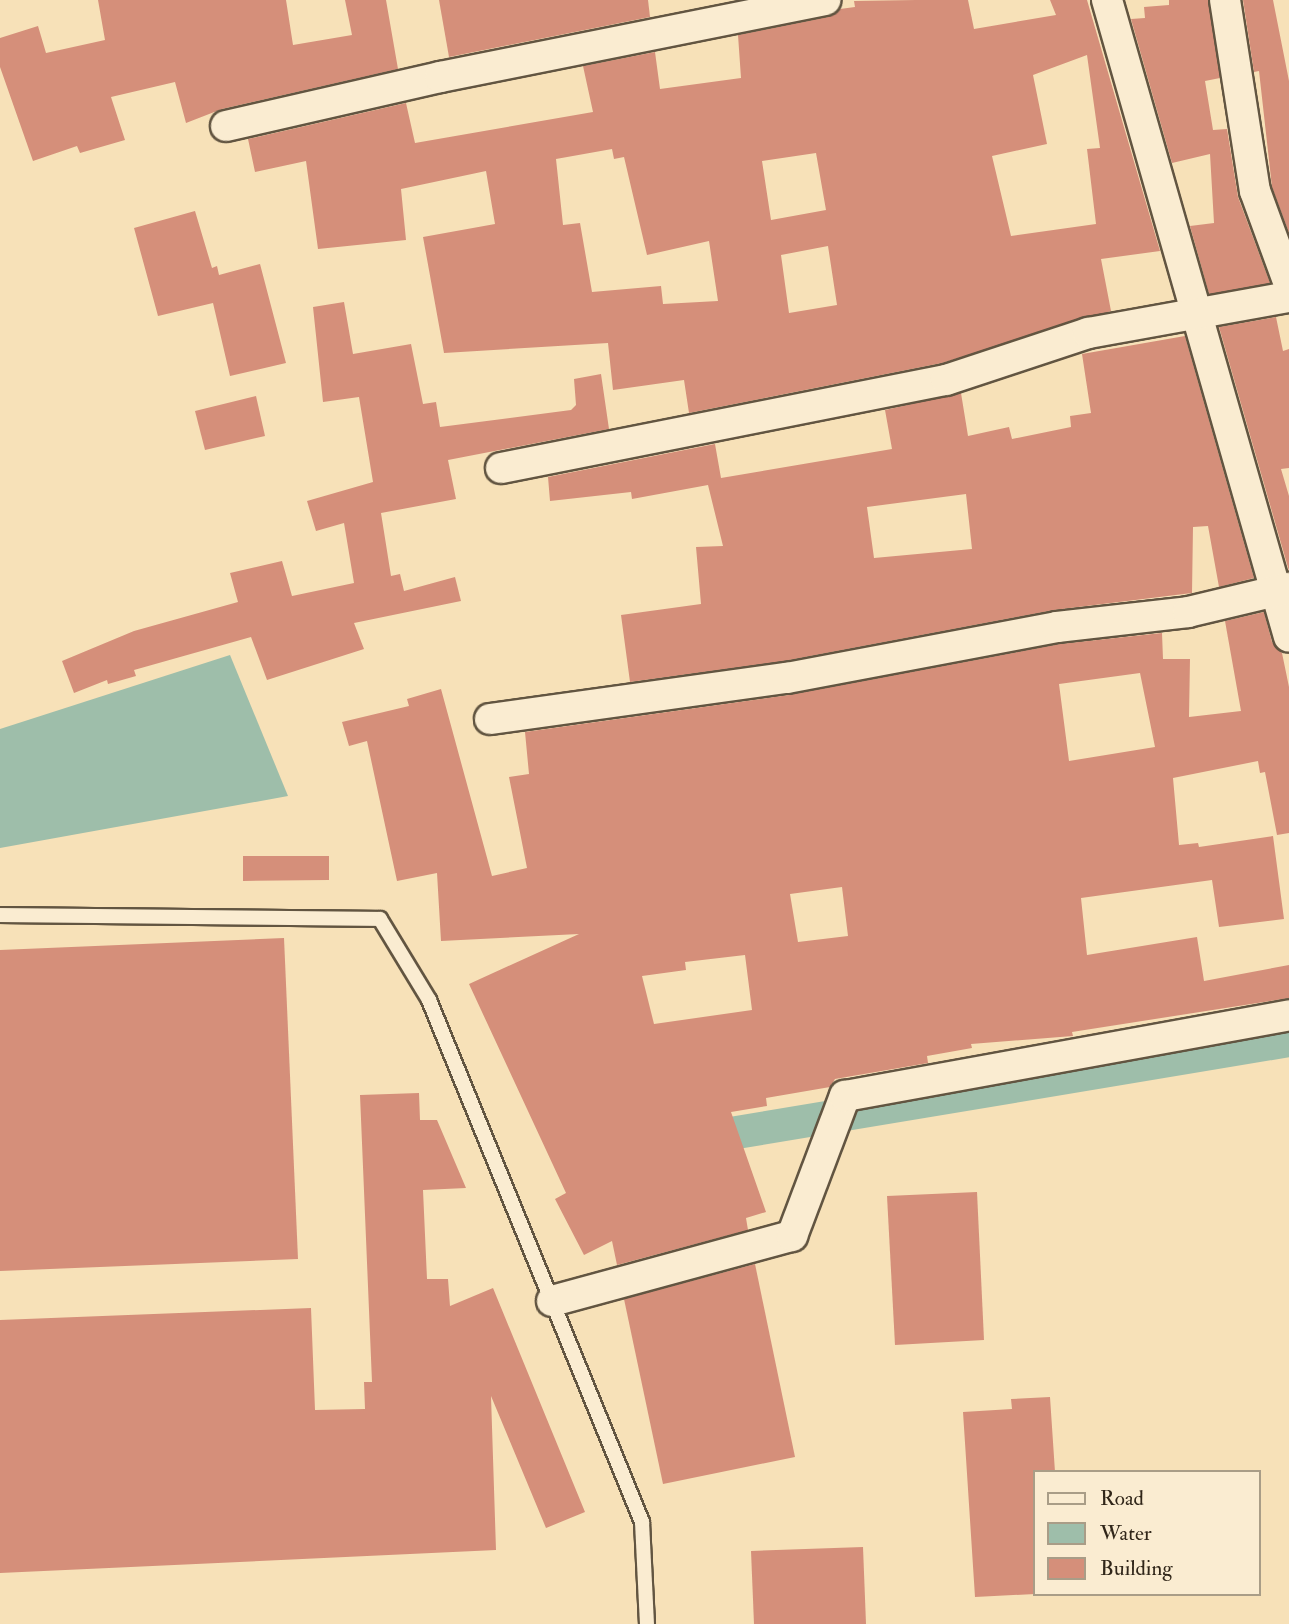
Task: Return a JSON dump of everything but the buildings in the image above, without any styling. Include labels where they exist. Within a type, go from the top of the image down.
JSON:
[{"type":"street","points":[[226,126],[440,77],[825,0]]},
{"type":"street","points":[[1107,0],[1194,311],[1282,589],[1289,637]]},
{"type":"street","points":[[1225,0],[1255,191],[1289,284]]},
{"type":"street","points":[[501,468],[946,380],[1088,333],[1194,311],[1289,297]]},
{"type":"street","points":[[490,719],[787,678],[1057,627],[1188,612],[1282,589]]},
{"type":"street","points":[[552,1301],[792,1236],[845,1096],[1289,1015]]},
{"type":"lane","points":[[0,915],[380,919],[429,1000],[642,1522],[647,1624]]},
{"type":"water","points":[[230,655],[288,796],[0,848],[0,729]]},
{"type":"waterway","points":[[706,1137],[1289,1040]]}]
